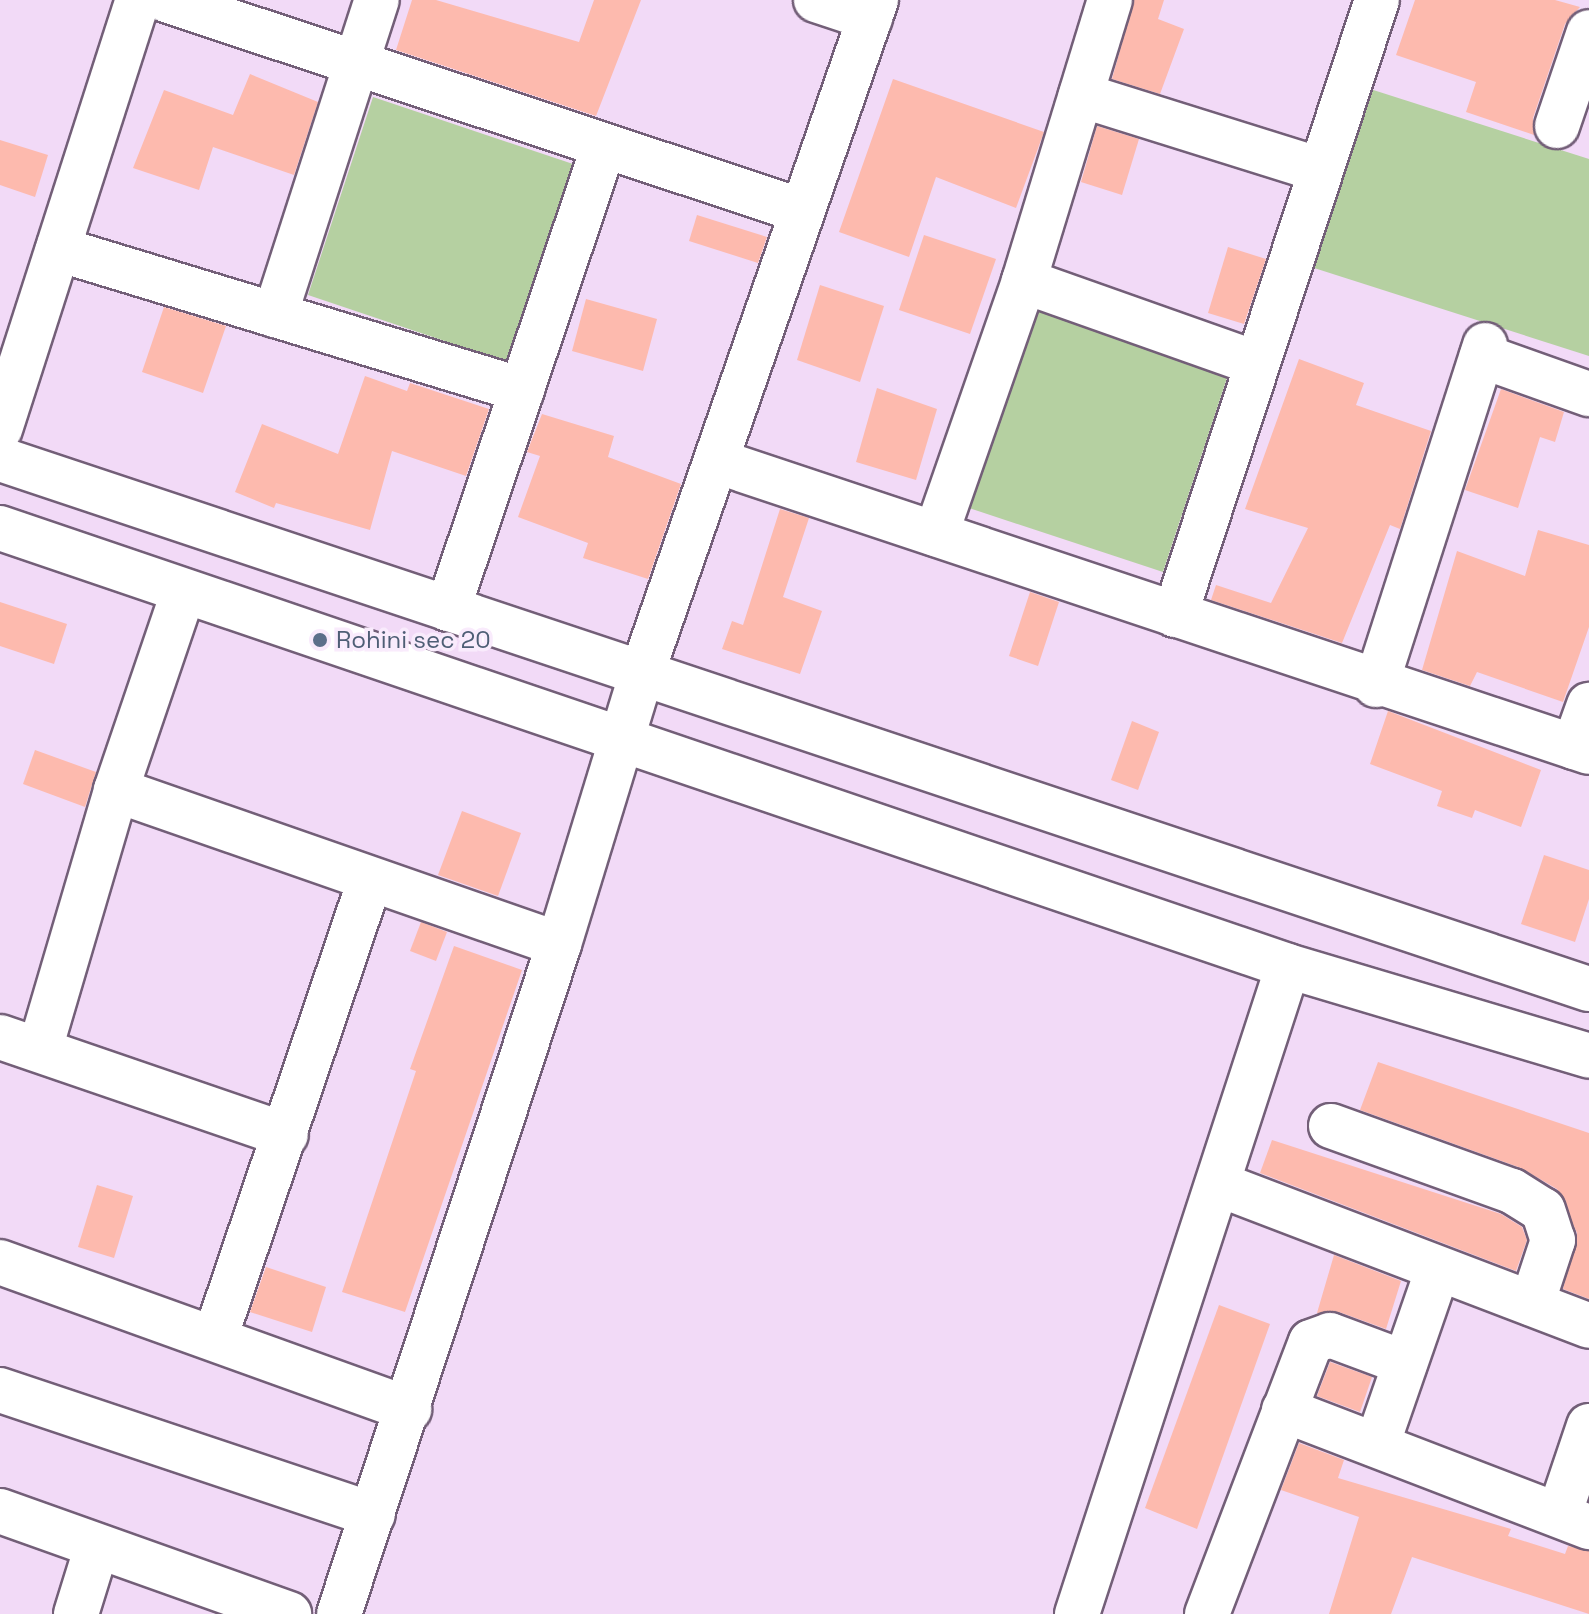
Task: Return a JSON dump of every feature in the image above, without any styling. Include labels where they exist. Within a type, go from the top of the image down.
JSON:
[{"type":"street","points":[[0,429],[138,0]]},
{"type":"street","points":[[166,0],[802,211]]},
{"type":"street","points":[[275,315],[377,0]]},
{"type":"street","points":[[339,1614],[409,1409],[559,944],[642,673],[873,9],[816,0]]},
{"type":"street","points":[[936,534],[1024,281],[1110,0]]},
{"type":"street","points":[[1175,615],[1377,0]]},
{"type":"street","points":[[1557,126],[1589,32]]},
{"type":"street","points":[[1081,95],[1320,170]]},
{"type":"street","points":[[448,609],[604,146]]},
{"type":"street","points":[[58,249],[522,390]]},
{"type":"street","points":[[1024,281],[1256,363]]},
{"type":"street","points":[[1376,685],[1483,351],[1589,394]]},
{"type":"street","points":[[0,459],[1589,989]]},
{"type":"street","points":[[716,461],[1376,685],[1582,750],[1589,705]]},
{"type":"street","points":[[0,528],[183,593],[1288,966],[1589,1056]]},
{"type":"street","points":[[183,593],[116,790],[20,1043],[286,1135]]},
{"type":"street","points":[[116,790],[559,944]]},
{"type":"street","points":[[215,1338],[370,880]]},
{"type":"street","points":[[1082,1613],[1288,966]]},
{"type":"street","points":[[1331,1126],[1512,1191],[1543,1210],[1553,1240],[1532,1304]]},
{"type":"street","points":[[1218,1184],[1589,1326]]},
{"type":"street","points":[[0,1262],[409,1409]]},
{"type":"street","points":[[1377,1445],[1438,1269]]},
{"type":"street","points":[[1207,1614],[1284,1410],[1300,1359],[1319,1338],[1330,1335],[1405,1363]]},
{"type":"street","points":[[0,1390],[373,1515]]},
{"type":"street","points":[[1284,1410],[1574,1521],[1587,1437]]},
{"type":"street","points":[[0,1511],[97,1546],[213,1602],[289,1614]]},
{"type":"street","points":[[76,1614],[97,1546]]},
{"type":"green space","points":[[1367,88],[1589,159],[1589,356],[1311,267]]},
{"type":"green space","points":[[373,97],[573,164],[507,362],[308,295]]},
{"type":"green space","points":[[1028,308],[1228,375],[1163,572],[963,506]]},
{"type":"building","points":[[412,0],[436,0],[579,42],[594,0],[641,0],[596,116],[396,50]]},
{"type":"building","points":[[1134,0],[1164,0],[1158,19],[1184,29],[1160,94],[1112,79]]},
{"type":"building","points":[[1415,0],[1555,0],[1580,7],[1565,24],[1533,118],[1534,135],[1466,112],[1476,82],[1396,55]]},
{"type":"building","points":[[250,74],[318,102],[294,175],[213,147],[199,190],[133,168],[164,90],[233,115]]},
{"type":"building","points":[[893,79],[1044,132],[1016,208],[936,177],[909,257],[839,232]]},
{"type":"building","points":[[1097,126],[1139,139],[1122,195],[1081,182]]},
{"type":"building","points":[[0,140],[48,155],[35,197],[0,185]]},
{"type":"building","points":[[697,215],[767,237],[758,263],[689,241]]},
{"type":"building","points":[[924,235],[996,259],[970,334],[899,310]]},
{"type":"building","points":[[1228,247],[1266,259],[1244,324],[1208,313]]},
{"type":"building","points":[[820,285],[884,306],[860,382],[797,360]]},
{"type":"building","points":[[586,299],[657,319],[643,371],[572,351]]},
{"type":"building","points":[[164,307],[226,326],[203,393],[142,372]]},
{"type":"building","points":[[1299,359],[1364,383],[1356,405],[1431,431],[1400,529],[1390,525],[1342,643],[1211,600],[1216,585],[1271,603],[1308,528],[1245,509]]},
{"type":"building","points":[[365,376],[407,391],[410,383],[489,409],[466,476],[392,451],[370,530],[276,503],[274,508],[235,492],[262,424],[338,454]]},
{"type":"building","points":[[877,388],[937,409],[916,480],[856,462]]},
{"type":"building","points":[[1501,389],[1564,412],[1555,442],[1540,437],[1518,508],[1465,490]]},
{"type":"building","points":[[542,414],[614,436],[608,457],[681,484],[648,579],[583,558],[588,543],[518,517],[540,456],[527,452]]},
{"type":"building","points":[[780,509],[809,518],[783,597],[822,611],[800,674],[722,649],[732,621],[743,625]]},
{"type":"building","points":[[1538,530],[1589,545],[1589,627],[1563,702],[1477,672],[1470,686],[1422,670],[1457,551],[1525,576]]},
{"type":"building","points":[[1030,592],[1059,602],[1038,666],[1009,656]]},
{"type":"building","points":[[0,602],[67,624],[54,664],[0,646]]},
{"type":"building","points":[[1388,711],[1541,770],[1521,827],[1475,810],[1472,818],[1437,806],[1442,791],[1370,764]]},
{"type":"building","points":[[1132,721],[1159,732],[1138,790],[1111,780]]},
{"type":"building","points":[[35,750],[96,772],[85,807],[23,784]]},
{"type":"building","points":[[462,811],[521,833],[498,896],[438,875]]},
{"type":"building","points":[[1544,855],[1589,870],[1589,899],[1575,942],[1521,924]]},
{"type":"building","points":[[421,922],[447,932],[436,961],[410,951]]},
{"type":"building","points":[[454,946],[522,970],[405,1312],[342,1292],[416,1071],[410,1069]]},
{"type":"building","points":[[1378,1062],[1589,1133],[1589,1299],[1563,1289],[1577,1233],[1557,1189],[1521,1168],[1360,1110]]},
{"type":"building","points":[[1272,1140],[1501,1214],[1522,1227],[1527,1240],[1516,1271],[1260,1173]]},
{"type":"building","points":[[97,1185],[133,1196],[114,1258],[78,1247]]},
{"type":"building","points":[[1334,1255],[1401,1281],[1386,1329],[1339,1312],[1317,1313]]},
{"type":"building","points":[[266,1267],[326,1287],[312,1332],[250,1312]]},
{"type":"building","points":[[1219,1305],[1270,1324],[1197,1529],[1145,1508]]},
{"type":"building","points":[[1330,1362],[1372,1377],[1360,1412],[1317,1396]]},
{"type":"building","points":[[1299,1443],[1344,1460],[1338,1478],[1511,1529],[1508,1536],[1565,1554],[1568,1546],[1589,1551],[1589,1614],[1412,1557],[1391,1614],[1329,1614],[1359,1517],[1281,1490]]},
{"type":"place","name":"Rohini sec 20","points":[[320,640]]}]
